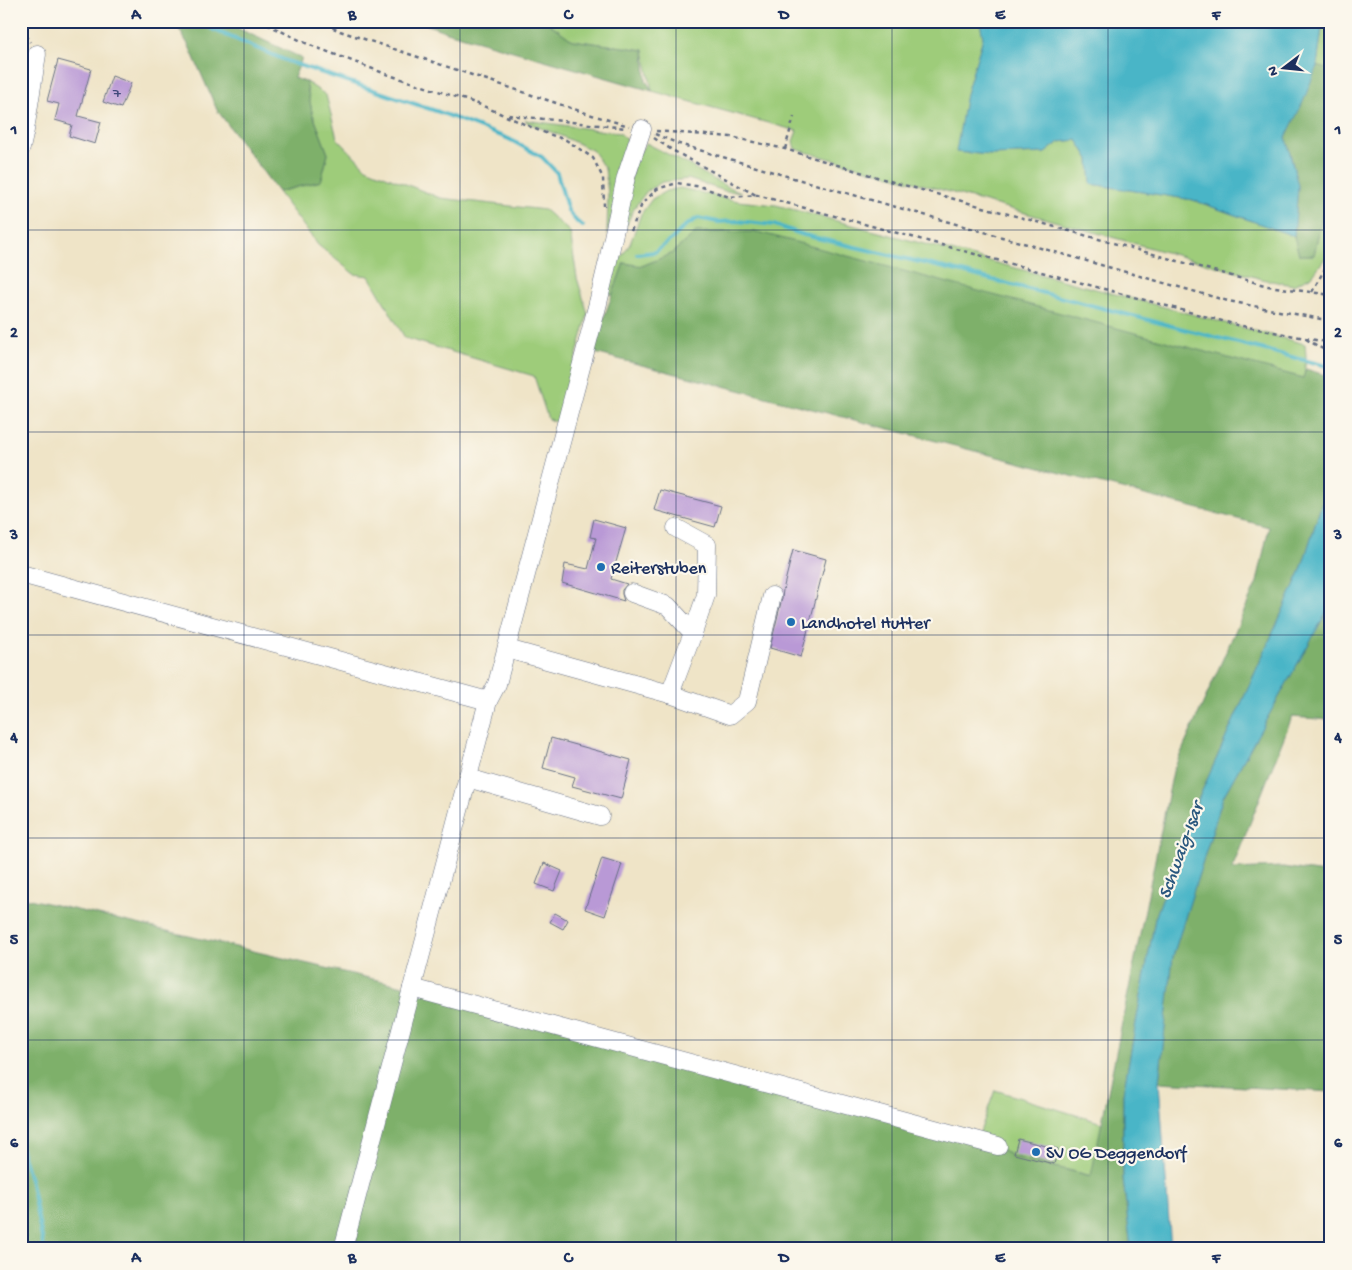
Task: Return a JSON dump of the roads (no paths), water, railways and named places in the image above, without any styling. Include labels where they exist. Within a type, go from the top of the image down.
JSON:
[{"type":"lane","points":[[21,148],[37,54]]},
{"type":"lane","points":[[342,1249],[488,701],[498,684],[596,312],[626,177],[642,129]]},
{"type":"lane","points":[[670,694],[706,595],[706,545],[676,528]]},
{"type":"lane","points":[[21,574],[488,701]]},
{"type":"lane","points":[[632,593],[668,606],[693,633]]},
{"type":"lane","points":[[507,649],[670,694],[730,715],[747,701],[772,596]]},
{"type":"lane","points":[[468,778],[600,816]]},
{"type":"lane","points":[[412,988],[998,1146]]},
{"type":"water","points":[[980,21],[1320,21],[1322,28],[1317,66],[1303,102],[1286,137],[1298,186],[1294,236],[1193,200],[1091,184],[1089,159],[1077,140],[1059,142],[1045,153],[991,155],[956,152],[966,94],[983,38]]},
{"type":"water","points":[[1331,474],[1331,604],[1223,797],[1173,956],[1159,1082],[1171,1249],[1131,1249],[1123,1178],[1123,1094],[1155,919],[1193,811],[1301,570]]},
{"type":"waterway","points":[[199,21],[214,30],[287,61],[439,112],[509,139],[542,157],[557,173],[568,211],[583,226]]},
{"type":"waterway","points":[[637,254],[655,252],[685,226],[698,218],[718,222],[737,221],[775,225],[804,235],[962,272],[1331,367]]},
{"type":"waterway","points":[[21,1149],[31,1183],[44,1249]]},
{"type":"place","name":"Reiterstuben","points":[[601,567]]},
{"type":"place","name":"Landhotel Hutter","points":[[791,622]]},
{"type":"place","name":"SV OG Deggendorf","points":[[1036,1152]]},
{"type":"water label","name":"Schwaig-Isar","points":[[1179,850]]}]
